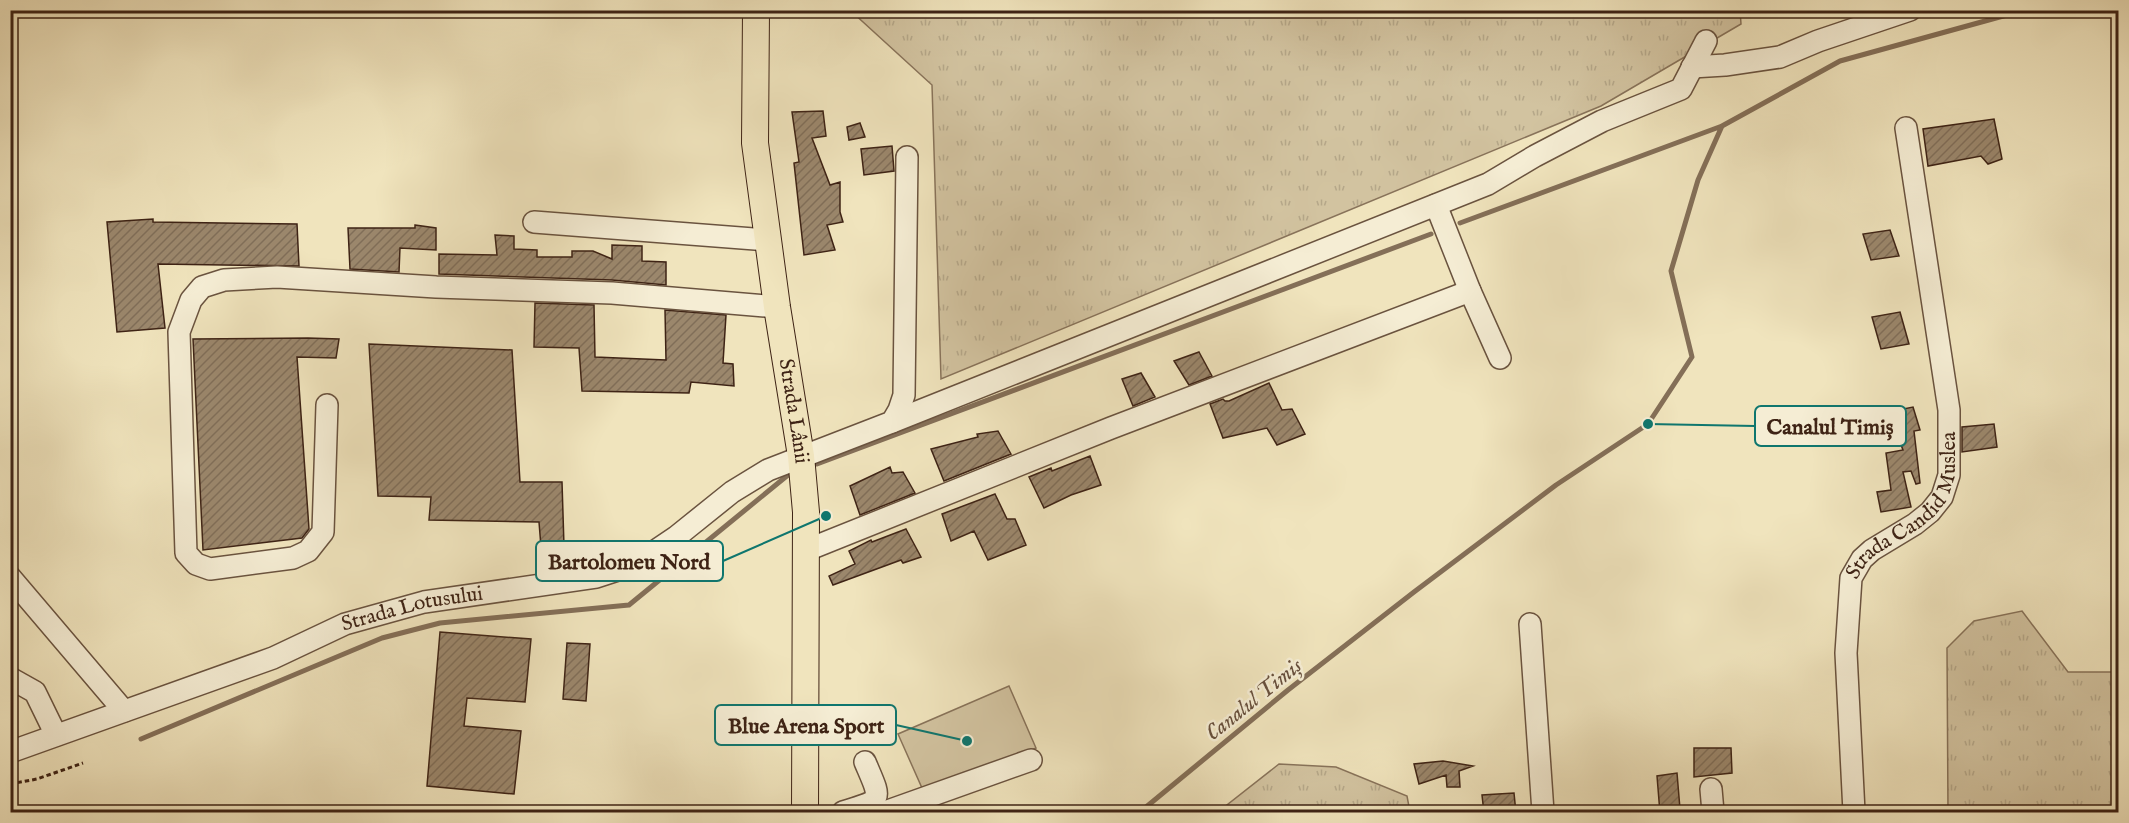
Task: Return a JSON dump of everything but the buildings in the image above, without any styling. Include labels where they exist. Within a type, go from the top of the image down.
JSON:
[{"type":"main road","name":"Strada Lânii","points":[[756,10],[754,143],[805,488],[807,550],[805,813]]},
{"type":"street","points":[[1692,67],[1780,57],[1818,41],[1910,10]]},
{"type":"street","name":"Strada Lotusului","points":[[10,752],[273,658],[345,624],[424,602],[596,577],[636,564],[676,537],[732,492],[768,470],[1488,184],[1602,121],[1681,89],[1706,41]]},
{"type":"street","name":"Strada Candid Muslea","points":[[1854,813],[1846,653],[1851,578],[1862,559],[1872,550],[1915,524],[1930,512],[1942,497],[1949,475],[1949,410],[1906,128]]},
{"type":"street","points":[[892,422],[904,395],[907,157]]},
{"type":"street","points":[[1436,205],[1470,291],[1500,358]]},
{"type":"street","points":[[534,222],[767,240]]},
{"type":"street","points":[[327,405],[323,532],[315,544],[308,551],[292,558],[210,569],[196,564],[186,553],[179,332],[191,300],[202,287],[224,280],[277,277],[436,287],[612,293],[777,307]]},
{"type":"street","points":[[807,550],[1122,423],[1470,291]]},
{"type":"street","points":[[10,577],[124,711]]},
{"type":"street","points":[[1530,624],[1543,813]]},
{"type":"street","points":[[10,678],[35,692],[56,735]]},
{"type":"street","points":[[885,813],[1032,760]]},
{"type":"street","points":[[843,813],[873,802],[877,798],[878,792],[865,762]]},
{"type":"street","points":[[1710,789],[1713,813]]},
{"type":"path","points":[[10,784],[37,779],[83,764]]},
{"type":"green space","points":[[1740,10],[1741,24],[1601,106],[941,379],[932,85],[851,11]]},
{"type":"green space","points":[[2022,611],[2068,672],[2118,672],[2118,812],[1948,812],[1947,648],[1974,621]]},
{"type":"green space","points":[[1009,686],[1036,748],[926,797],[898,734]]},
{"type":"green space","points":[[1279,764],[1336,767],[1407,796],[1410,812],[1218,812]]},
{"type":"waterway","name":"Canalul Timiș","points":[[1140,812],[1288,690],[1414,592],[1556,485],[1648,424],[1692,357],[1671,271],[1698,180],[1722,126],[1840,61],[2025,10]]},
{"type":"waterway","points":[[1460,223],[1722,126]]},
{"type":"waterway","points":[[817,464],[1431,234]]},
{"type":"waterway","points":[[141,739],[382,638],[440,623],[629,605],[788,475]]},
{"type":"place","name":"Canalul Timiș","points":[[1648,424]]},
{"type":"place","name":"Bartolomeu Nord","points":[[826,516]]},
{"type":"place","name":"Blue Arena Sport","points":[[967,741]]}]
